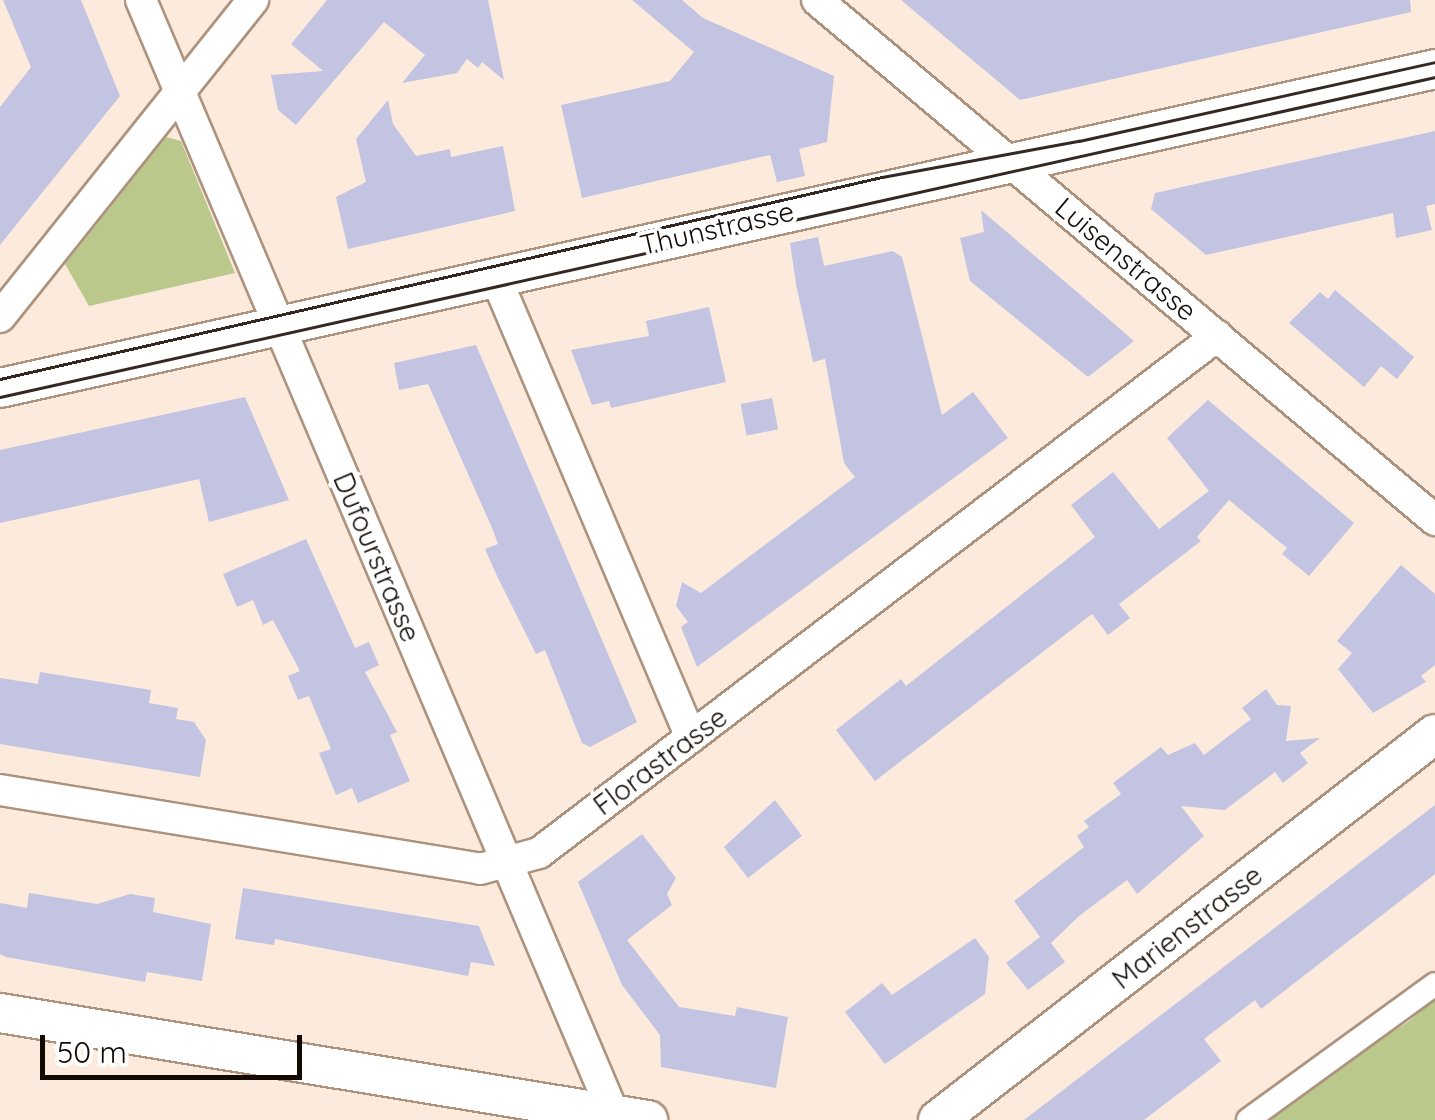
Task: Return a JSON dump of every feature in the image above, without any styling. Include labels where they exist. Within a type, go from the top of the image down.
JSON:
[{"type":"street","name":"Dufourstrasse","points":[[141,0],[507,863],[631,1118]]},
{"type":"street","points":[[0,317],[253,0]]},
{"type":"street","name":"Luisenstrasse","points":[[817,0],[1435,520]]},
{"type":"street","name":"Thunstrasse","points":[[0,388],[1435,69]]},
{"type":"street","points":[[496,278],[691,737]]},
{"type":"street","name":"Florastrasse","points":[[0,790],[480,869],[539,854],[1217,336]]},
{"type":"street","name":"Marienstrasse","points":[[938,1120],[1435,734]]},
{"type":"street","points":[[1248,1120],[1435,984]]},
{"type":"street","points":[[0,1013],[631,1118]]},
{"type":"green space","points":[[166,137],[181,141],[235,273],[89,306],[65,264]]},
{"type":"green space","points":[[1435,999],[1435,1120],[1249,1120],[1408,1022]]},
{"type":"building","points":[[3,0],[81,0],[120,96],[0,245],[0,107],[31,67]]},
{"type":"building","points":[[327,0],[488,0],[504,80],[482,62],[478,68],[467,59],[457,73],[402,83],[425,55],[384,22],[296,125],[278,110],[271,75],[323,71],[291,44]]},
{"type":"building","points":[[632,0],[682,0],[703,18],[834,76],[827,142],[799,149],[805,176],[777,182],[770,155],[582,198],[561,105],[670,81],[694,52]]},
{"type":"building","points":[[901,0],[1410,0],[1411,12],[1020,100]]},
{"type":"building","points":[[388,100],[393,124],[416,156],[450,149],[451,157],[503,146],[515,211],[348,249],[336,197],[366,182],[356,139]]},
{"type":"building","points":[[1435,131],[1435,204],[1426,206],[1432,230],[1396,238],[1393,213],[1206,255],[1151,209],[1155,193]]},
{"type":"building","points":[[981,210],[1134,341],[1088,377],[970,281],[960,238],[984,232]]},
{"type":"building","points":[[818,237],[824,266],[893,251],[902,257],[942,415],[973,392],[1008,438],[697,667],[681,627],[688,622],[676,606],[682,582],[701,593],[855,477],[844,463],[825,359],[813,362],[796,284],[790,243]]},
{"type":"building","points":[[1335,290],[1414,357],[1397,379],[1381,366],[1364,387],[1289,323],[1320,292],[1328,299]]},
{"type":"building","points":[[709,307],[726,382],[611,408],[609,401],[592,405],[571,350],[649,336],[646,321]]},
{"type":"building","points":[[476,345],[637,722],[590,747],[582,743],[545,650],[536,654],[497,576],[485,549],[498,544],[493,530],[428,384],[399,390],[394,363]]},
{"type":"building","points":[[245,397],[289,500],[209,522],[199,479],[0,523],[0,450]]},
{"type":"building","points":[[772,398],[778,429],[747,436],[741,404]]},
{"type":"building","points":[[1208,400],[1354,523],[1309,576],[1282,554],[1287,548],[1229,500],[1197,537],[1201,541],[1119,604],[1130,618],[1108,635],[1092,614],[875,781],[836,730],[901,679],[906,686],[1095,537],[1071,505],[1113,472],[1159,529],[1209,491],[1167,438]]},
{"type":"building","points":[[306,539],[355,648],[369,642],[379,665],[365,672],[397,732],[390,735],[410,781],[358,803],[352,788],[336,795],[319,753],[331,749],[309,696],[298,700],[288,676],[300,671],[273,620],[263,625],[253,600],[237,607],[223,574]]},
{"type":"building","points":[[1401,565],[1435,594],[1435,665],[1421,676],[1426,682],[1373,713],[1338,669],[1352,653],[1337,641]]},
{"type":"building","points":[[40,672],[151,690],[149,703],[178,708],[176,719],[194,722],[206,740],[200,777],[0,744],[0,678],[38,684]]},
{"type":"building","points":[[1266,689],[1277,705],[1291,706],[1286,741],[1320,738],[1300,753],[1308,763],[1283,783],[1275,772],[1225,810],[1181,806],[1204,836],[1137,894],[1127,880],[1079,916],[1051,943],[1065,962],[1028,990],[1006,963],[1040,937],[1014,901],[1084,847],[1077,836],[1089,827],[1084,821],[1121,794],[1113,783],[1161,747],[1168,755],[1195,743],[1204,755],[1251,719],[1242,708]]},
{"type":"building","points":[[775,800],[802,836],[748,878],[724,847]]},
{"type":"building","points":[[1435,805],[1435,874],[1261,1009],[1255,1000],[1204,1039],[1221,1061],[1144,1120],[1024,1120]]},
{"type":"building","points":[[642,834],[676,878],[667,894],[672,905],[627,940],[679,1007],[735,1016],[737,1007],[788,1017],[776,1088],[661,1067],[660,1035],[622,985],[578,882]]},
{"type":"building","points":[[243,888],[479,926],[495,966],[471,962],[468,976],[275,939],[274,945],[235,939]]},
{"type":"building","points":[[29,893],[97,904],[130,894],[155,898],[153,912],[211,924],[202,981],[147,972],[145,982],[0,954],[0,903],[27,908]]},
{"type":"building","points":[[975,938],[989,957],[985,994],[885,1064],[845,1012],[882,983],[892,995]]},
{"type":"tram line","points":[[0,379],[882,177],[1079,141],[1435,62]]},
{"type":"tram line","points":[[0,397],[1435,77]]}]
